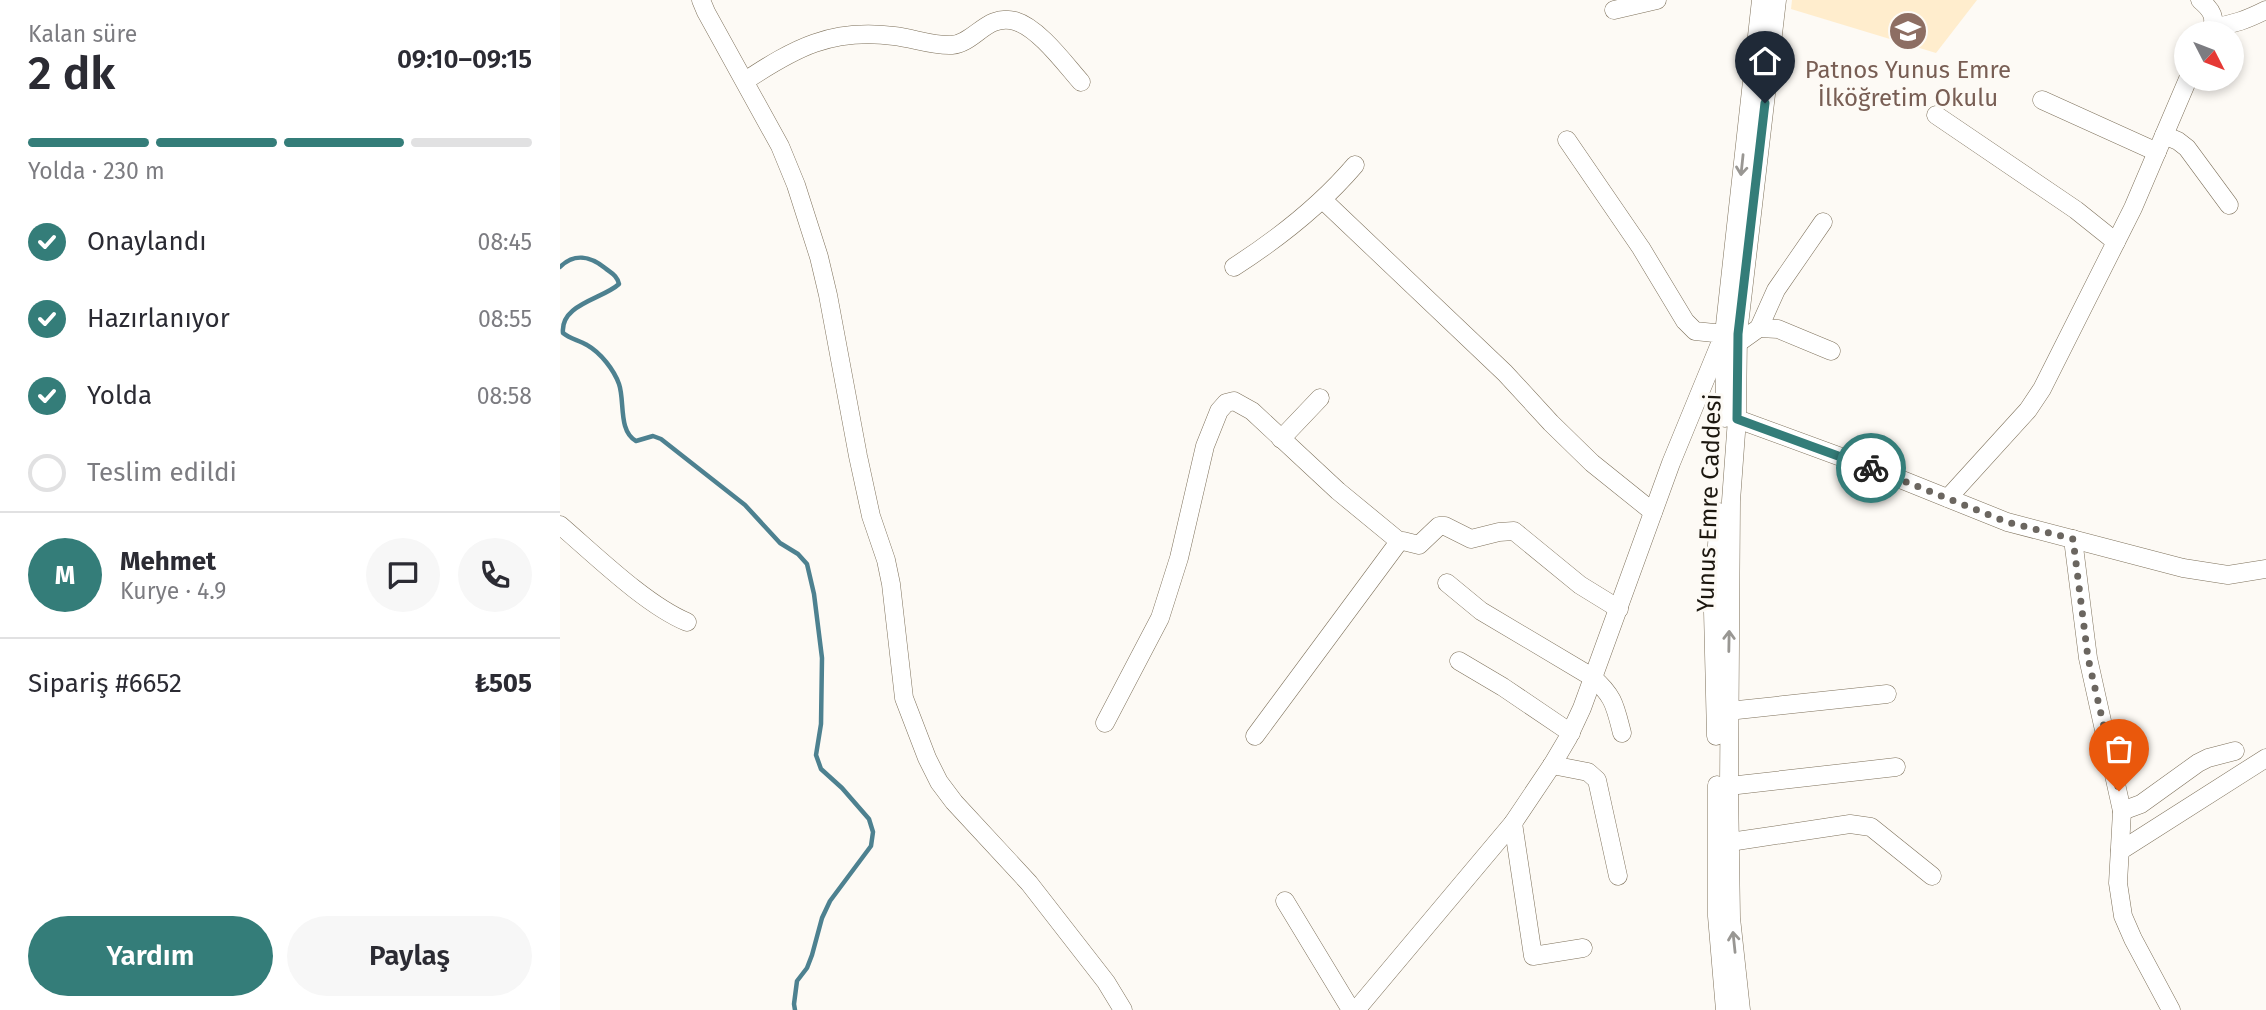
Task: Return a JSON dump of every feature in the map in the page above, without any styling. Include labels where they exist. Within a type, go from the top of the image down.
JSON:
[{"type":"street","points":[[701,0],[780,146],[796,185],[819,257],[871,516],[886,559],[891,584],[904,698],[927,758],[939,782],[954,802],[1029,883],[1107,982],[1123,1010]]},
{"type":"street","points":[[1614,10],[1657,0]]},
{"type":"street","name":"Yunus Emre Caddesi","points":[[1741,1010],[1731,918],[1729,786],[1731,339],[1760,0]]},
{"type":"street","name":"Yunus Emre Caddesi","points":[[1731,339],[1777,0]]},
{"type":"street","points":[[2200,0],[2212,12],[2212,21]]},
{"type":"street","points":[[2244,21],[2266,10]]},
{"type":"street","points":[[745,81],[778,59],[816,41],[844,35],[892,36],[952,45],[967,39],[988,24],[1013,20],[1026,26],[1081,82]]},
{"type":"street","points":[[1948,498],[2033,404],[2133,208],[2183,91]]},
{"type":"street","points":[[2042,100],[2157,152]]},
{"type":"street","points":[[1937,115],[2065,202],[2116,242]]},
{"type":"street","points":[[2164,135],[2187,148],[2229,205]]},
{"type":"street","points":[[1567,140],[1641,248],[1685,321],[1695,331],[1731,339],[1759,328],[1778,329],[1831,351]]},
{"type":"street","points":[[1234,267],[1294,226],[1323,200],[1355,165]]},
{"type":"street","points":[[1323,200],[1505,373],[1592,463],[1653,512]]},
{"type":"street","points":[[1759,328],[1776,290],[1823,222]]},
{"type":"street","points":[[1356,1010],[1513,823],[1571,733],[1698,393],[1731,339]]},
{"type":"street","points":[[1281,439],[1320,398]]},
{"type":"street","points":[[1105,723],[1160,618],[1169,594],[1205,446],[1219,411],[1226,403],[1234,401],[1241,403],[1346,498],[1401,542],[1419,545],[1439,526],[1471,539],[1500,531],[1514,531],[1580,585],[1619,609]]},
{"type":"street","points":[[1731,417],[1890,475],[2007,522],[2183,568],[2228,575],[2266,569]]},
{"type":"street","name":"Yunus Emre Caddesi","points":[[1725,1010],[1717,916],[1713,611],[1731,417]]},
{"type":"street","points":[[560,525],[642,594],[687,622]]},
{"type":"street","points":[[2073,539],[2088,658],[2122,811],[2118,883],[2123,916],[2171,1010]]},
{"type":"street","points":[[1255,736],[1401,542]]},
{"type":"street","points":[[1447,583],[1481,611],[1592,677],[1606,689],[1614,704],[1622,733]]},
{"type":"street","points":[[1459,661],[1571,733]]},
{"type":"street","points":[[1728,711],[1887,694]]},
{"type":"street","points":[[2122,811],[2141,804],[2198,763],[2235,751]]},
{"type":"street","points":[[2120,851],[2266,758]]},
{"type":"street","points":[[1552,765],[1588,772],[1597,780],[1618,876]]},
{"type":"street","points":[[1729,786],[1896,767]]},
{"type":"street","points":[[1513,823],[1533,956],[1583,948]]},
{"type":"street","points":[[1730,842],[1850,824],[1865,825],[1879,833],[1932,876]]},
{"type":"street","points":[[1285,901],[1351,1010]]},
{"type":"shaded area","name":"Patnos Yunus Emre İlköğretim Okulu","points":[[1792,0],[1977,0],[1936,53],[1791,9]]},
{"type":"waterway","points":[[560,267],[576,258],[588,259],[614,274],[618,281],[619,284],[612,289],[584,303],[568,315],[563,333],[592,348],[610,368],[619,384],[624,423],[630,436],[636,441],[653,436],[661,439],[745,505],[780,543],[798,554],[807,564],[814,594],[822,658],[821,724],[816,755],[821,769],[869,819],[873,832],[871,846],[830,901],[822,918],[807,968],[797,981],[795,1010]]},
{"type":"way so far","points":[[1871,468],[2007,522],[2073,539],[2088,658],[2119,791]]},
{"type":"place","name":"Patnos Yunus Emre İlköğretim Okulu","points":[[1908,31]]},
{"type":"route","points":[[1765,103],[1738,334],[1737,419],[1871,468]]}]
